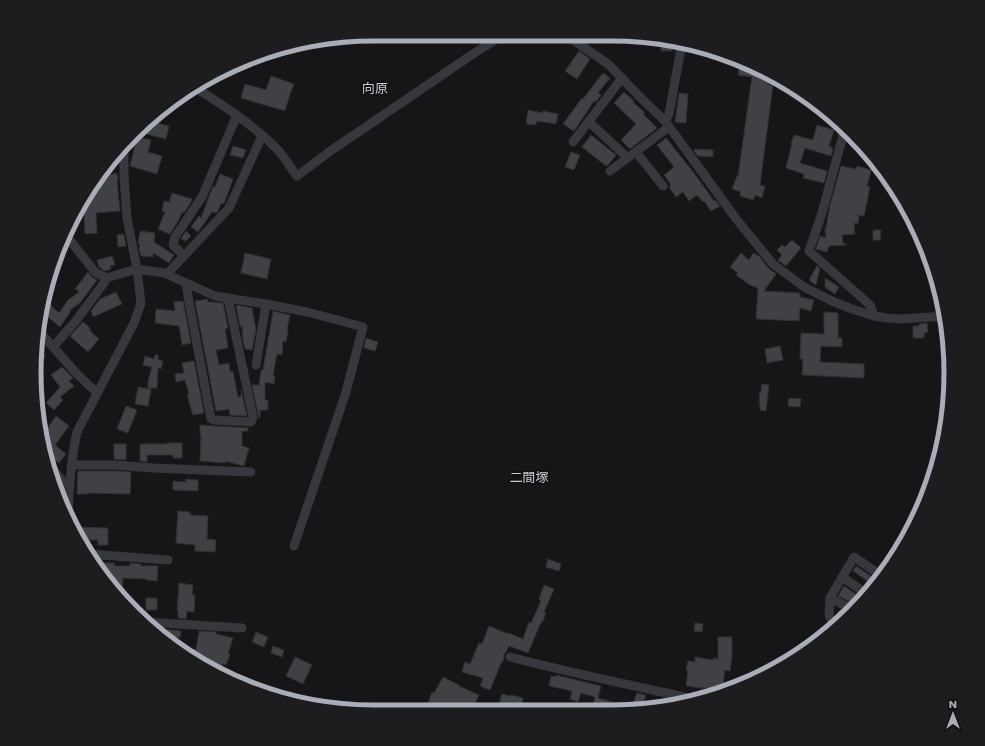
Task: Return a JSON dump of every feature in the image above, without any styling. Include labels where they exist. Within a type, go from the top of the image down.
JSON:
[{"type":"street","points":[[201,89],[262,136],[276,149],[296,176],[493,41]]},
{"type":"street","points":[[576,41],[608,64],[667,124],[734,215],[773,264],[804,287],[832,301],[874,316],[901,319],[939,316]]},
{"type":"street","points":[[610,171],[636,152],[667,124],[681,48]]},
{"type":"street","points":[[573,142],[622,78]]},
{"type":"street","points":[[184,256],[173,245],[175,236],[202,197],[237,115]]},
{"type":"street","points":[[589,122],[628,158]]},
{"type":"street","points":[[844,135],[822,213],[809,251],[870,305],[874,316]]},
{"type":"street","points":[[167,274],[229,208],[262,136]]},
{"type":"street","points":[[636,152],[663,186]]},
{"type":"street","points":[[68,505],[69,489],[77,432],[119,354],[134,323],[141,303],[137,269],[127,218],[124,153]]},
{"type":"street","points":[[69,239],[95,272],[106,278],[137,269],[164,273],[215,296],[307,312],[363,327],[346,392],[294,546]]},
{"type":"street","points":[[53,347],[79,317],[104,283],[106,278]]},
{"type":"street","points":[[186,283],[211,418],[214,420],[251,422],[253,417],[228,298]]},
{"type":"street","points":[[256,365],[266,304]]},
{"type":"street","points":[[43,336],[77,374],[97,393]]},
{"type":"street","points":[[72,464],[251,472]]},
{"type":"street","points":[[57,474],[69,489]]},
{"type":"street","points":[[95,555],[168,560]]},
{"type":"street","points":[[833,621],[829,614],[830,598],[854,557],[877,572]]},
{"type":"street","points":[[842,578],[863,591]]},
{"type":"street","points":[[830,598],[848,607]]},
{"type":"street","points":[[153,623],[242,628]]},
{"type":"street","points":[[510,657],[555,669],[685,697]]},
{"type":"building","points":[[661,45],[672,46],[672,51],[661,51]]},
{"type":"building","points":[[579,51],[590,59],[577,79],[565,71]]},
{"type":"building","points":[[740,66],[769,80],[768,84],[773,85],[760,185],[765,186],[762,198],[755,195],[753,200],[740,196],[741,192],[732,189],[738,176],[752,77],[738,75]]},
{"type":"building","points":[[603,73],[610,78],[598,93],[601,95],[596,102],[594,101],[574,131],[563,124]]},
{"type":"building","points":[[271,76],[294,84],[285,111],[241,98],[245,84],[266,90]]},
{"type":"building","points":[[624,92],[645,113],[643,114],[657,128],[630,149],[621,140],[636,124],[614,103]]},
{"type":"building","points":[[679,93],[688,94],[686,123],[675,122]]},
{"type":"building","points":[[528,110],[558,114],[556,124],[537,121],[536,125],[526,124]]},
{"type":"building","points":[[155,122],[169,126],[166,139],[146,134],[147,130]]},
{"type":"building","points":[[817,125],[834,130],[829,146],[833,148],[831,156],[805,148],[800,163],[827,171],[824,183],[803,178],[804,174],[786,168],[794,135],[813,140]]},
{"type":"building","points":[[591,135],[616,155],[606,166],[582,147]]},
{"type":"building","points":[[139,137],[151,140],[148,152],[162,156],[157,174],[130,166],[136,140]]},
{"type":"building","points":[[666,138],[714,201],[715,200],[720,206],[711,211],[704,201],[703,202],[697,195],[689,201],[683,192],[676,197],[669,187],[671,185],[664,175],[674,167],[657,145]]},
{"type":"building","points":[[233,146],[246,150],[243,158],[230,155]]},
{"type":"building","points":[[695,149],[713,150],[713,157],[698,156],[694,151]]},
{"type":"building","points":[[571,152],[580,155],[574,170],[565,167]]},
{"type":"building","points":[[841,166],[856,169],[857,166],[871,170],[867,186],[870,187],[864,216],[859,215],[858,224],[854,223],[855,234],[842,235],[843,243],[846,245],[829,246],[827,252],[816,249],[820,236],[826,238],[825,228]]},
{"type":"building","points":[[117,173],[120,211],[96,213],[97,233],[85,234],[84,211],[83,211],[107,175]]},
{"type":"building","points":[[220,174],[233,179],[224,204],[221,203],[216,213],[212,212],[198,232],[191,227],[199,216],[201,218],[213,186],[215,187]]},
{"type":"building","points":[[172,193],[192,199],[184,213],[182,212],[170,234],[158,229],[165,212],[162,211],[164,201],[169,202]]},
{"type":"building","points":[[873,230],[881,230],[880,240],[873,240]]},
{"type":"building","points":[[140,231],[155,233],[154,242],[174,255],[169,263],[153,253],[153,257],[141,256],[139,249],[140,244],[138,244]]},
{"type":"building","points":[[186,231],[191,236],[186,241],[181,239]]},
{"type":"building","points":[[124,234],[126,246],[118,247],[117,235]]},
{"type":"building","points":[[792,240],[801,248],[786,266],[778,260],[782,255],[777,250],[782,245],[785,247]]},
{"type":"building","points":[[245,253],[271,259],[267,279],[241,273]]},
{"type":"building","points":[[741,253],[749,260],[753,253],[759,256],[768,268],[776,274],[764,291],[800,293],[800,297],[814,300],[811,311],[800,308],[799,321],[756,319],[758,288],[750,285],[736,275],[738,273],[730,267]]},
{"type":"building","points":[[112,256],[115,265],[110,266],[111,269],[105,271],[99,267],[97,260]]},
{"type":"building","points":[[817,266],[820,268],[816,285],[810,281],[810,278]]},
{"type":"building","points":[[88,272],[97,280],[80,303],[70,310],[71,311],[60,327],[46,316],[48,303],[59,313],[68,300],[79,292],[75,289]]},
{"type":"building","points":[[825,278],[839,287],[835,294],[825,287]]},
{"type":"building","points":[[116,292],[122,304],[93,317],[91,311],[100,299]]},
{"type":"building","points":[[208,299],[208,302],[223,303],[228,328],[225,329],[228,348],[216,350],[219,365],[229,363],[230,372],[233,371],[238,397],[241,397],[241,390],[247,416],[230,415],[229,409],[216,411],[195,301]]},
{"type":"building","points":[[183,301],[191,343],[182,345],[179,326],[155,323],[156,309],[175,311],[174,302]]},
{"type":"building","points":[[236,305],[252,308],[256,330],[252,350],[245,349],[242,326],[240,327]]},
{"type":"building","points":[[273,311],[290,315],[286,342],[283,341],[282,355],[277,354],[273,375],[275,376],[274,384],[265,382],[265,400],[268,400],[268,410],[260,410],[259,418],[252,385],[259,385]]},
{"type":"building","points":[[824,312],[838,313],[838,338],[842,338],[842,347],[821,346],[820,362],[864,364],[864,378],[802,375],[803,359],[800,359],[801,333],[824,334]]},
{"type":"building","points":[[83,322],[99,339],[88,352],[70,336]]},
{"type":"building","points":[[927,323],[928,332],[924,333],[924,338],[913,338],[913,326],[919,326],[919,324]]},
{"type":"building","points":[[366,338],[378,342],[375,351],[364,348]]},
{"type":"building","points":[[780,346],[783,360],[767,363],[765,349]]},
{"type":"building","points":[[42,353],[46,356],[41,363]]},
{"type":"building","points":[[155,355],[158,355],[158,360],[163,361],[161,369],[158,368],[157,388],[148,388],[148,381],[152,367],[143,365],[145,356],[154,359]]},
{"type":"building","points":[[194,361],[204,413],[193,415],[187,395],[189,394],[185,380],[176,382],[175,374],[184,373],[182,363]]},
{"type":"building","points":[[62,367],[73,378],[69,381],[74,386],[60,397],[63,400],[54,410],[46,403],[60,387],[51,375]]},
{"type":"building","points":[[762,384],[769,385],[766,411],[760,410],[759,402]]},
{"type":"building","points":[[138,387],[151,389],[148,406],[135,404]]},
{"type":"building","points":[[789,398],[801,399],[800,407],[788,406]]},
{"type":"building","points":[[126,406],[137,410],[128,433],[117,429]]},
{"type":"building","points":[[56,416],[69,426],[55,445],[66,454],[59,463],[52,457],[53,455],[51,453],[46,430]]},
{"type":"building","points":[[200,425],[248,428],[248,431],[242,431],[242,446],[249,448],[244,466],[225,461],[225,463],[200,461]]},
{"type":"building","points":[[182,443],[182,458],[173,458],[173,455],[147,455],[147,462],[140,461],[140,444]]},
{"type":"building","points":[[114,444],[126,444],[126,460],[114,459]]},
{"type":"building","points":[[78,471],[131,472],[130,494],[77,494]]},
{"type":"building","points":[[186,479],[198,480],[198,491],[173,490],[173,481],[185,482]]},
{"type":"building","points":[[178,511],[190,512],[190,515],[208,516],[207,539],[216,540],[215,552],[195,551],[195,545],[176,543]]},
{"type":"building","points":[[79,527],[108,528],[108,545],[98,545],[98,540],[86,540]]},
{"type":"building","points":[[548,559],[561,564],[559,571],[546,567]]},
{"type":"building","points":[[101,562],[114,563],[114,566],[130,566],[130,563],[141,564],[141,566],[158,566],[157,581],[123,578],[122,591]]},
{"type":"building","points":[[856,566],[873,578],[866,586],[864,585],[867,581],[853,571]]},
{"type":"building","points":[[179,583],[193,585],[192,595],[195,595],[194,612],[187,611],[186,619],[178,618],[177,610]]},
{"type":"building","points":[[544,585],[554,589],[544,612],[546,613],[542,623],[541,622],[528,653],[509,646],[490,690],[480,686],[483,678],[462,672],[465,662],[470,664],[479,643],[482,644],[489,626],[523,639],[529,622],[531,623],[541,601],[539,599]]},
{"type":"building","points":[[844,586],[858,596],[852,603],[838,596]]},
{"type":"building","points":[[146,598],[157,598],[157,610],[146,610]]},
{"type":"building","points":[[840,610],[843,612],[837,617],[836,615]]},
{"type":"building","points":[[695,623],[703,624],[702,632],[694,631]]},
{"type":"building","points":[[162,629],[181,631],[180,638],[172,637]]},
{"type":"building","points":[[199,631],[216,632],[216,634],[233,638],[228,654],[230,655],[226,665],[223,664],[221,669],[188,648],[196,650]]},
{"type":"building","points":[[256,632],[268,637],[264,647],[252,642]]},
{"type":"building","points":[[718,637],[732,637],[730,671],[725,670],[723,686],[710,690],[686,686],[688,661],[695,662],[695,657],[713,660],[714,658],[718,659]]},
{"type":"building","points":[[273,646],[284,650],[282,657],[271,653]]},
{"type":"building","points":[[295,657],[312,665],[303,684],[286,676]]},
{"type":"building","points":[[556,675],[601,686],[598,698],[621,705],[593,705],[595,697],[581,693],[578,702],[570,699],[572,691],[549,686],[551,676],[555,677]]},
{"type":"building","points":[[443,677],[479,695],[474,705],[427,705],[432,692],[434,693]]},
{"type":"building","points":[[637,693],[646,695],[643,703],[633,704]]},
{"type":"building","points":[[502,694],[523,698],[522,705],[499,704]]},
{"type":"district","name":"向原","points":[[375,88]]},
{"type":"district","name":"二間塚","points":[[529,477]]}]
